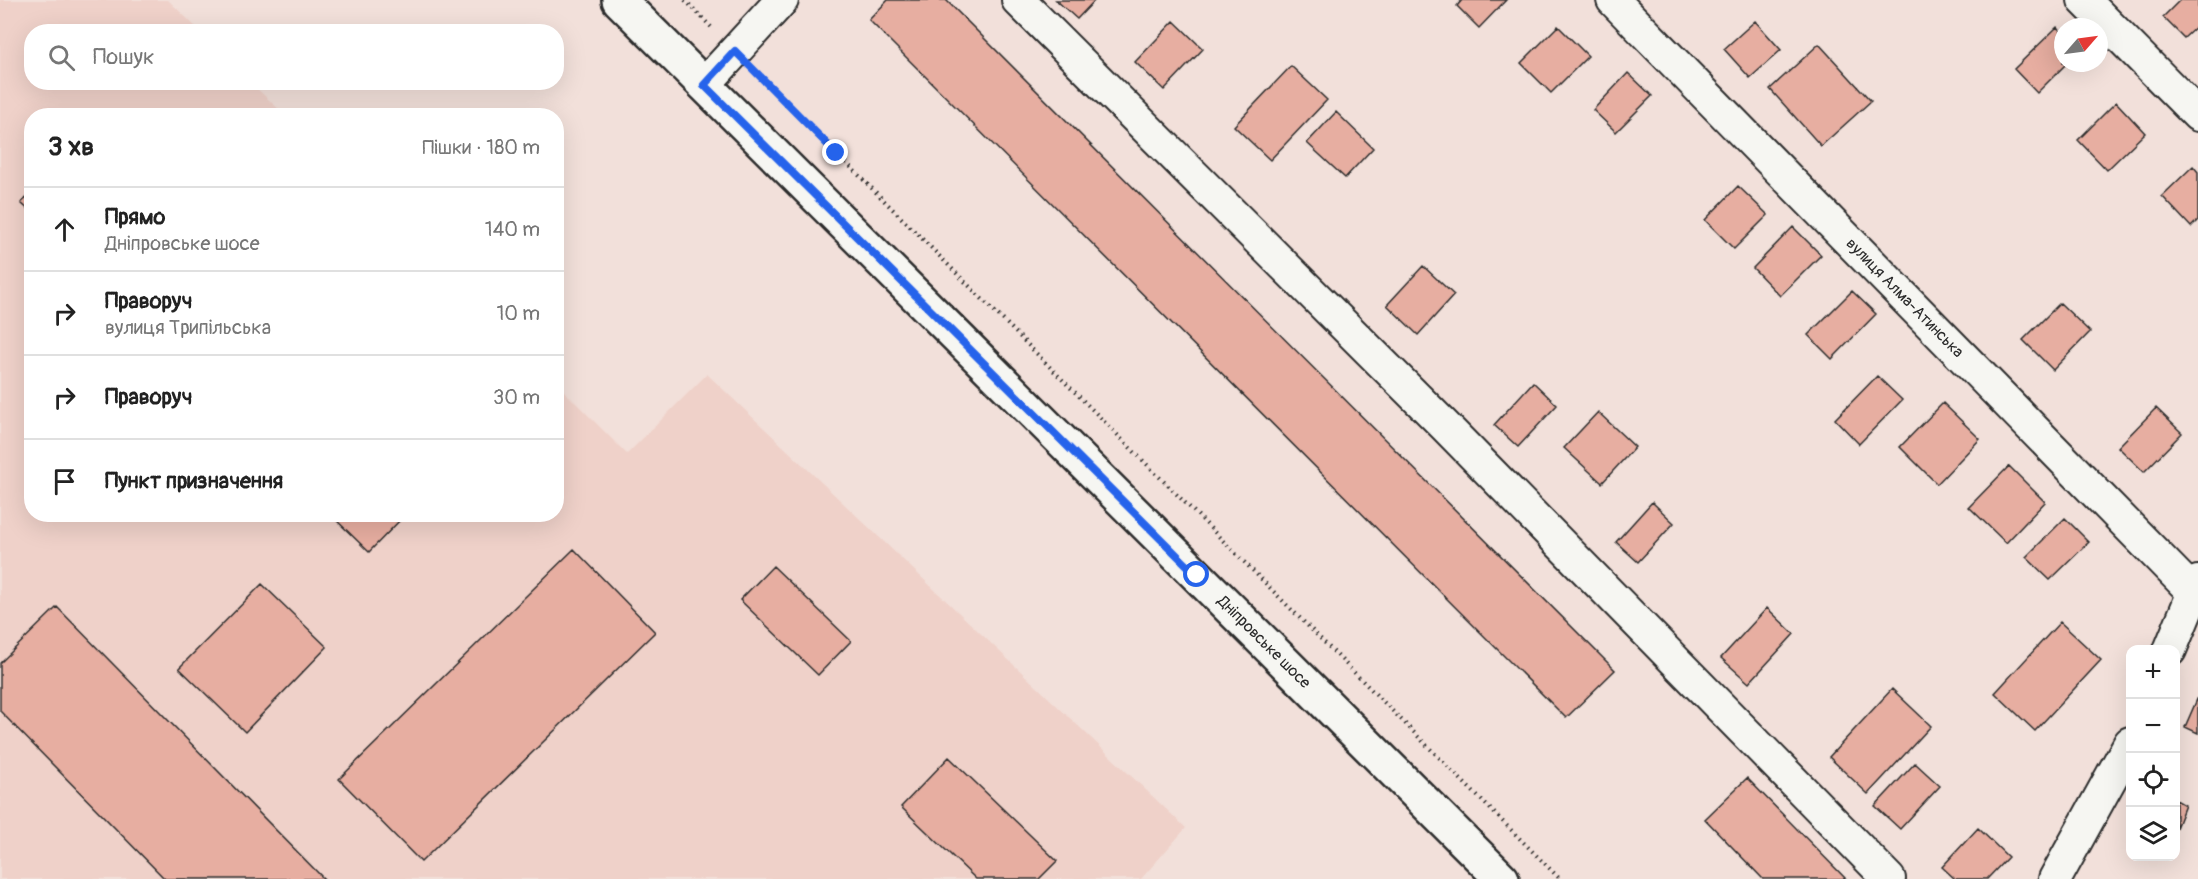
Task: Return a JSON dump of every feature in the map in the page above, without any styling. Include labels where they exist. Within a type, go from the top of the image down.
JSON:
[{"type":"street","name":"Дніпровське шосе","points":[[619,0],[1503,879]]},
{"type":"street","points":[[704,85],[782,0]]},
{"type":"street","points":[[1018,0],[1444,425],[1889,879]]},
{"type":"street","name":"вулиця Алма-Атинська","points":[[1613,0],[2197,590]]},
{"type":"street","points":[[2084,0],[2198,115]]},
{"type":"street","points":[[2172,645],[2197,590]]},
{"type":"street","points":[[2055,879],[2126,750]]},
{"type":"path","points":[[685,0],[1560,879]]},
{"type":"shaded area","points":[[0,0],[168,0],[193,24],[24,24],[24,90],[258,90],[278,108],[24,108],[24,522],[564,522],[564,391],[627,454],[707,374],[1186,828],[1141,879],[0,879]]},
{"type":"building","points":[[888,0],[946,0],[1615,670],[1566,718],[869,20]]},
{"type":"building","points":[[1056,0],[1095,0],[1077,19]]},
{"type":"building","points":[[1462,0],[1506,0],[1479,28],[1457,6]]},
{"type":"building","points":[[2180,0],[2198,0],[2198,25],[2184,38],[2163,17]]},
{"type":"building","points":[[1174,21],[1203,49],[1164,90],[1135,62]]},
{"type":"building","points":[[1755,21],[1781,50],[1750,78],[1724,49]]},
{"type":"building","points":[[1558,26],[1588,56],[1551,93],[1521,63]]},
{"type":"building","points":[[2054,30],[2054,72],[2058,72],[2037,93],[2014,69]]},
{"type":"building","points":[[1819,44],[1871,101],[1821,146],[1770,89]]},
{"type":"building","points":[[1291,66],[1327,100],[1270,160],[1234,126]]},
{"type":"building","points":[[1628,73],[1652,96],[1616,132],[1593,110]]},
{"type":"building","points":[[2116,102],[2145,133],[2107,170],[2078,140]]},
{"type":"building","points":[[1336,112],[1373,148],[1345,178],[1307,143]]},
{"type":"building","points":[[2193,166],[2198,172],[2198,220],[2191,227],[2162,196]]},
{"type":"building","points":[[1738,186],[1768,215],[1734,249],[1705,220]]},
{"type":"building","points":[[1793,227],[1821,255],[1780,296],[1753,268]]},
{"type":"building","points":[[1423,266],[1454,295],[1418,335],[1387,305]]},
{"type":"building","points":[[1852,291],[1876,314],[1832,359],[1808,335]]},
{"type":"building","points":[[2060,303],[2090,332],[2053,370],[2023,340]]},
{"type":"building","points":[[1877,376],[1902,400],[1859,444],[1835,419]]},
{"type":"building","points":[[1533,382],[1557,405],[1518,447],[1494,425]]},
{"type":"building","points":[[1943,403],[1980,439],[1937,484],[1900,447]]},
{"type":"building","points":[[2156,408],[2182,433],[2144,472],[2118,447]]},
{"type":"building","points":[[1598,412],[1635,447],[1602,483],[1564,448]]},
{"type":"building","points":[[2009,466],[2045,502],[2006,543],[1969,507]]},
{"type":"building","points":[[1652,502],[1674,523],[1638,562],[1616,542]]},
{"type":"building","points":[[2065,518],[2089,542],[2050,580],[2026,557]]},
{"type":"building","points":[[338,522],[398,522],[369,552]]},
{"type":"building","points":[[574,549],[655,632],[421,862],[339,779]]},
{"type":"building","points":[[773,566],[851,641],[818,675],[740,600]]},
{"type":"building","points":[[262,584],[327,647],[245,732],[179,668]]},
{"type":"building","points":[[57,607],[324,879],[165,879],[0,711],[0,663]]},
{"type":"building","points":[[1767,608],[1794,634],[1749,683],[1721,658]]},
{"type":"building","points":[[2060,622],[2101,660],[2035,731],[1995,693]]},
{"type":"building","points":[[1892,689],[1931,726],[1868,794],[1829,757]]},
{"type":"building","points":[[2198,697],[2198,733],[2185,727]]},
{"type":"building","points":[[949,757],[1057,861],[1039,879],[976,879],[901,807]]},
{"type":"building","points":[[1915,763],[1940,786],[1900,829],[1875,806]]},
{"type":"building","points":[[1747,778],[1846,879],[1763,879],[1705,819]]},
{"type":"building","points":[[2180,802],[2185,805],[2180,818]]},
{"type":"building","points":[[1978,828],[2008,857],[1987,879],[1955,879],[1942,867]]},
{"type":"route","points":[[836,153],[735,51],[704,85],[1197,575]]}]
